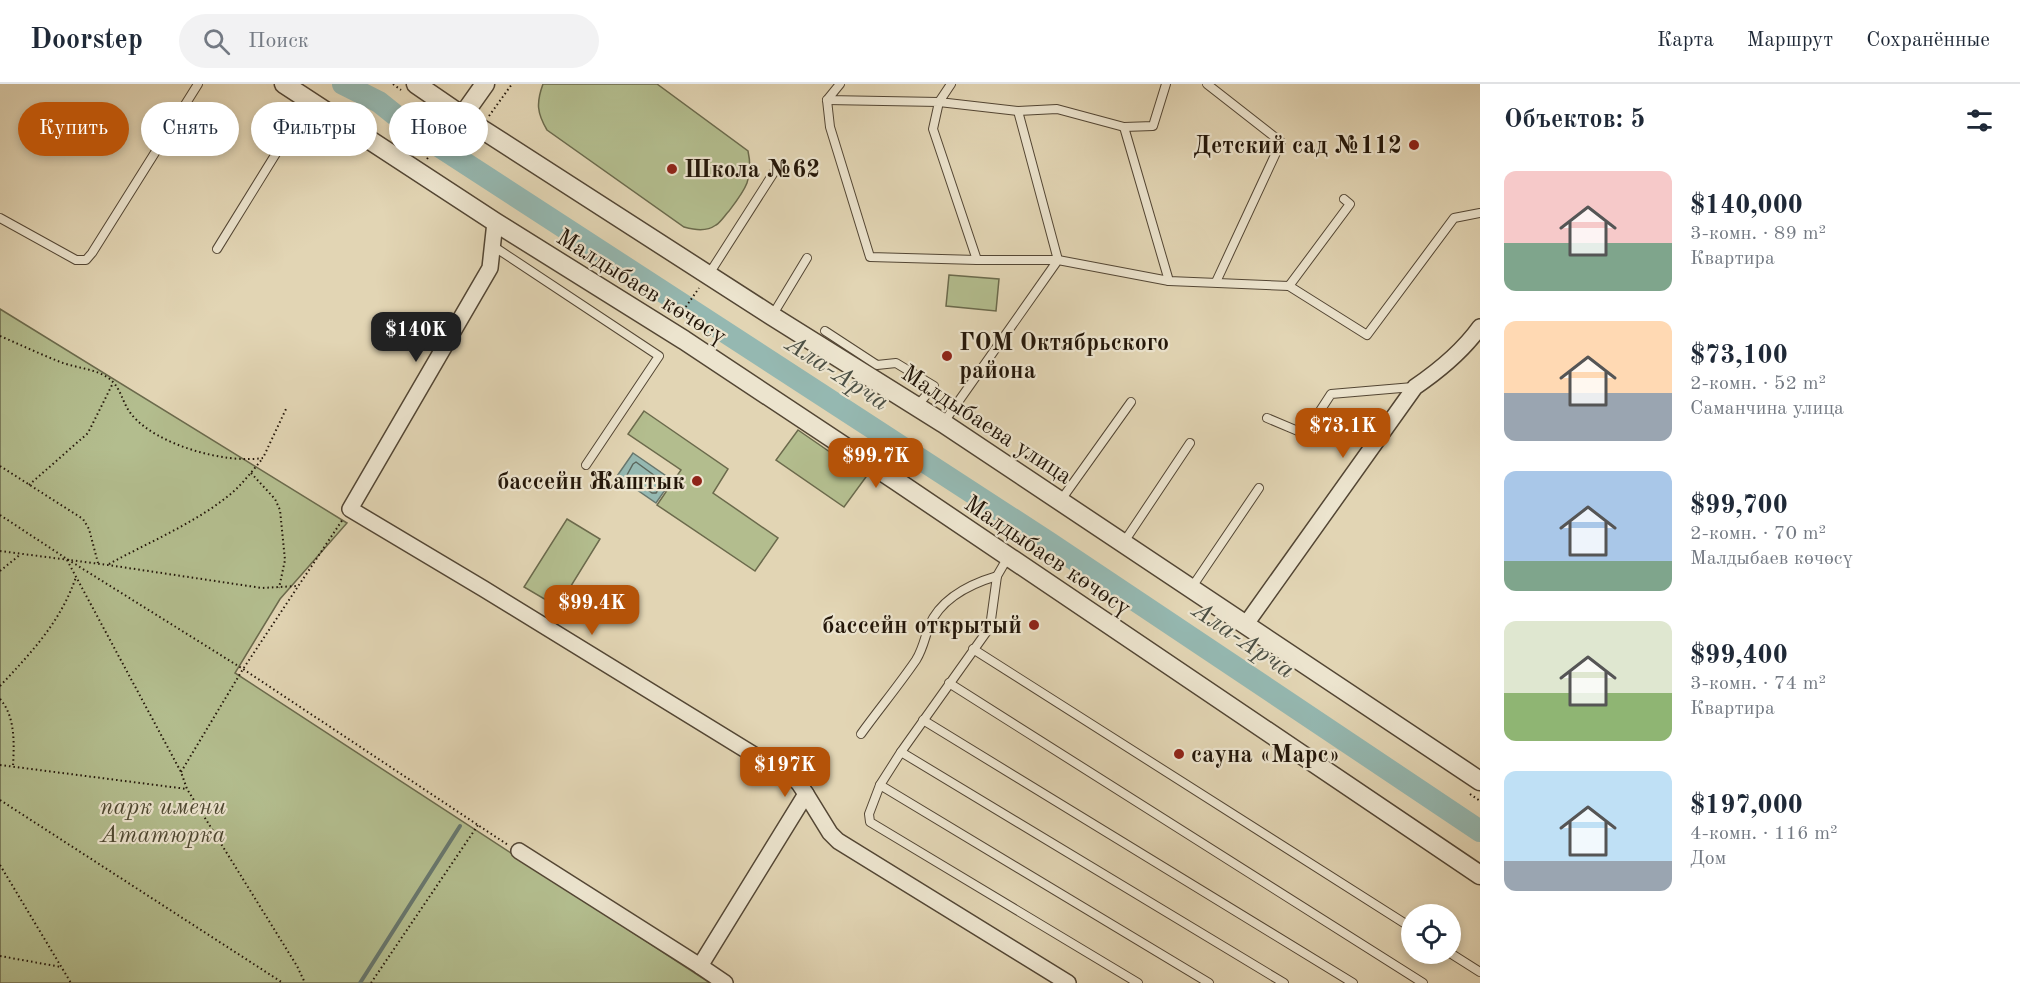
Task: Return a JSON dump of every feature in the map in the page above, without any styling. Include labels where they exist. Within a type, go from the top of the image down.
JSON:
[{"type":"street","name":"Малдыбаев көчөсү","points":[[284,84],[495,222],[684,340],[1480,875]]},
{"type":"street","points":[[416,84],[436,102]]},
{"type":"street","points":[[471,102],[485,84]]},
{"type":"street","name":"Малдыбаева улица","points":[[488,140],[705,279],[772,316],[943,423],[1246,624],[1475,788]]},
{"type":"street","points":[[495,222],[490,268],[350,509],[798,782],[830,833],[838,841],[1068,983]]},
{"type":"street","points":[[1246,624],[1414,387],[1473,350],[1480,327]]},
{"type":"street","points":[[700,966],[806,794]]},
{"type":"street","points":[[519,851],[725,983]]},
{"type":"lane","points":[[0,218],[76,260],[86,260],[93,253],[198,84]]},
{"type":"lane","points":[[840,84],[827,100],[830,127],[870,257],[1058,260],[1169,281],[1289,285],[1367,335],[1454,218],[1480,213]]},
{"type":"lane","points":[[951,84],[939,102],[933,129],[977,260]]},
{"type":"lane","points":[[827,100],[939,102],[1018,111],[1057,109],[1124,127],[1153,126],[1166,84]]},
{"type":"lane","points":[[1208,84],[1281,142],[1216,282]]},
{"type":"lane","points":[[217,249],[309,100]]},
{"type":"lane","points":[[943,423],[1058,260],[1028,140],[1018,111]]},
{"type":"lane","points":[[1124,127],[1169,281]]},
{"type":"lane","points":[[705,279],[778,166]]},
{"type":"lane","points":[[1289,285],[1350,204],[1344,199]]},
{"type":"lane","points":[[492,245],[659,356],[586,465]]},
{"type":"lane","points":[[772,316],[807,258]]},
{"type":"lane","points":[[825,332],[877,365],[896,363],[934,386],[917,406]]},
{"type":"lane","points":[[1267,418],[1305,434],[1331,394],[1414,387]]},
{"type":"lane","points":[[1060,500],[1131,402]]},
{"type":"lane","points":[[1124,542],[1190,443]]},
{"type":"lane","points":[[1192,587],[1259,488]]},
{"type":"lane","points":[[1008,558],[997,576],[990,627],[923,720],[880,785],[869,814],[870,822],[1138,983]]},
{"type":"lane","points":[[861,734],[916,660],[929,626],[938,611],[958,592],[979,581],[997,576]]},
{"type":"lane","points":[[973,649],[1401,921]]},
{"type":"lane","points":[[949,683],[1423,983]]},
{"type":"lane","points":[[923,720],[1353,983]]},
{"type":"lane","points":[[901,752],[1284,983]]},
{"type":"lane","points":[[880,785],[1209,983]]},
{"type":"lane","points":[[1461,960],[1480,972]]},
{"type":"path","points":[[426,160],[429,156]]},
{"type":"path","points":[[677,321],[705,279]]},
{"type":"path","points":[[0,336],[64,363],[97,372],[114,382],[131,414],[169,441],[224,458],[263,458]]},
{"type":"path","points":[[29,485],[88,433],[114,382]]},
{"type":"path","points":[[108,565],[207,511],[231,494],[263,458],[286,409]]},
{"type":"path","points":[[0,466],[82,519],[89,529],[98,563]]},
{"type":"path","points":[[251,473],[274,499],[279,510],[285,560],[279,588]]},
{"type":"path","points":[[181,771],[243,669],[350,509]]},
{"type":"path","points":[[0,514],[67,559],[243,669],[519,851]]},
{"type":"path","points":[[0,551],[98,563],[262,588],[297,586]]},
{"type":"path","points":[[0,572],[22,554]]},
{"type":"path","points":[[67,559],[181,771],[188,789],[291,956],[305,983]]},
{"type":"path","points":[[0,686],[46,635],[58,617],[76,577]]},
{"type":"path","points":[[0,699],[4,703],[12,725],[13,767]]},
{"type":"path","points":[[0,765],[188,789]]},
{"type":"path","points":[[1475,788],[1480,801]]},
{"type":"path","points":[[0,800],[283,983]]},
{"type":"path","points":[[370,983],[478,825]]},
{"type":"path","points":[[0,865],[70,983]]},
{"type":"path","points":[[0,956],[61,967]]},
{"type":"green space","name":"Школа №62","points":[[543,84],[657,84],[748,151],[750,169],[744,190],[716,225],[704,230],[684,227],[547,130],[539,108],[539,97]]},
{"type":"green space","points":[[949,275],[999,279],[996,311],[946,306]]},
{"type":"green space","name":"парк имени Ататюрка","points":[[0,309],[347,523],[280,599],[235,673],[710,983],[0,983]]},
{"type":"green space","name":"бассейн Жаштык","points":[[644,411],[728,469],[713,493],[778,538],[755,571],[657,505],[681,470],[628,434]]},
{"type":"green space","points":[[798,430],[866,477],[844,507],[776,460]]},
{"type":"green space","points":[[567,519],[600,539],[558,607],[524,587]]},
{"type":"water","points":[[633,453],[672,480],[656,503],[617,476]]},
{"type":"waterway","name":"Ала-Арча","points":[[343,84],[379,102],[414,130],[1048,542],[1480,831]]},
{"type":"waterway","points":[[360,983],[460,826]]},
{"type":"place","name":"Детский сад №112","points":[[1414,145]]},
{"type":"place","name":"Школа №62","points":[[672,169]]},
{"type":"place","name":"ГОМ Октябрьского района","points":[[947,356]]},
{"type":"place","name":"бассейн Жаштык","points":[[697,481]]},
{"type":"place","name":"бассейн открытый","points":[[1034,625]]},
{"type":"place","name":"сауна «Марс»","points":[[1179,754]]}]
